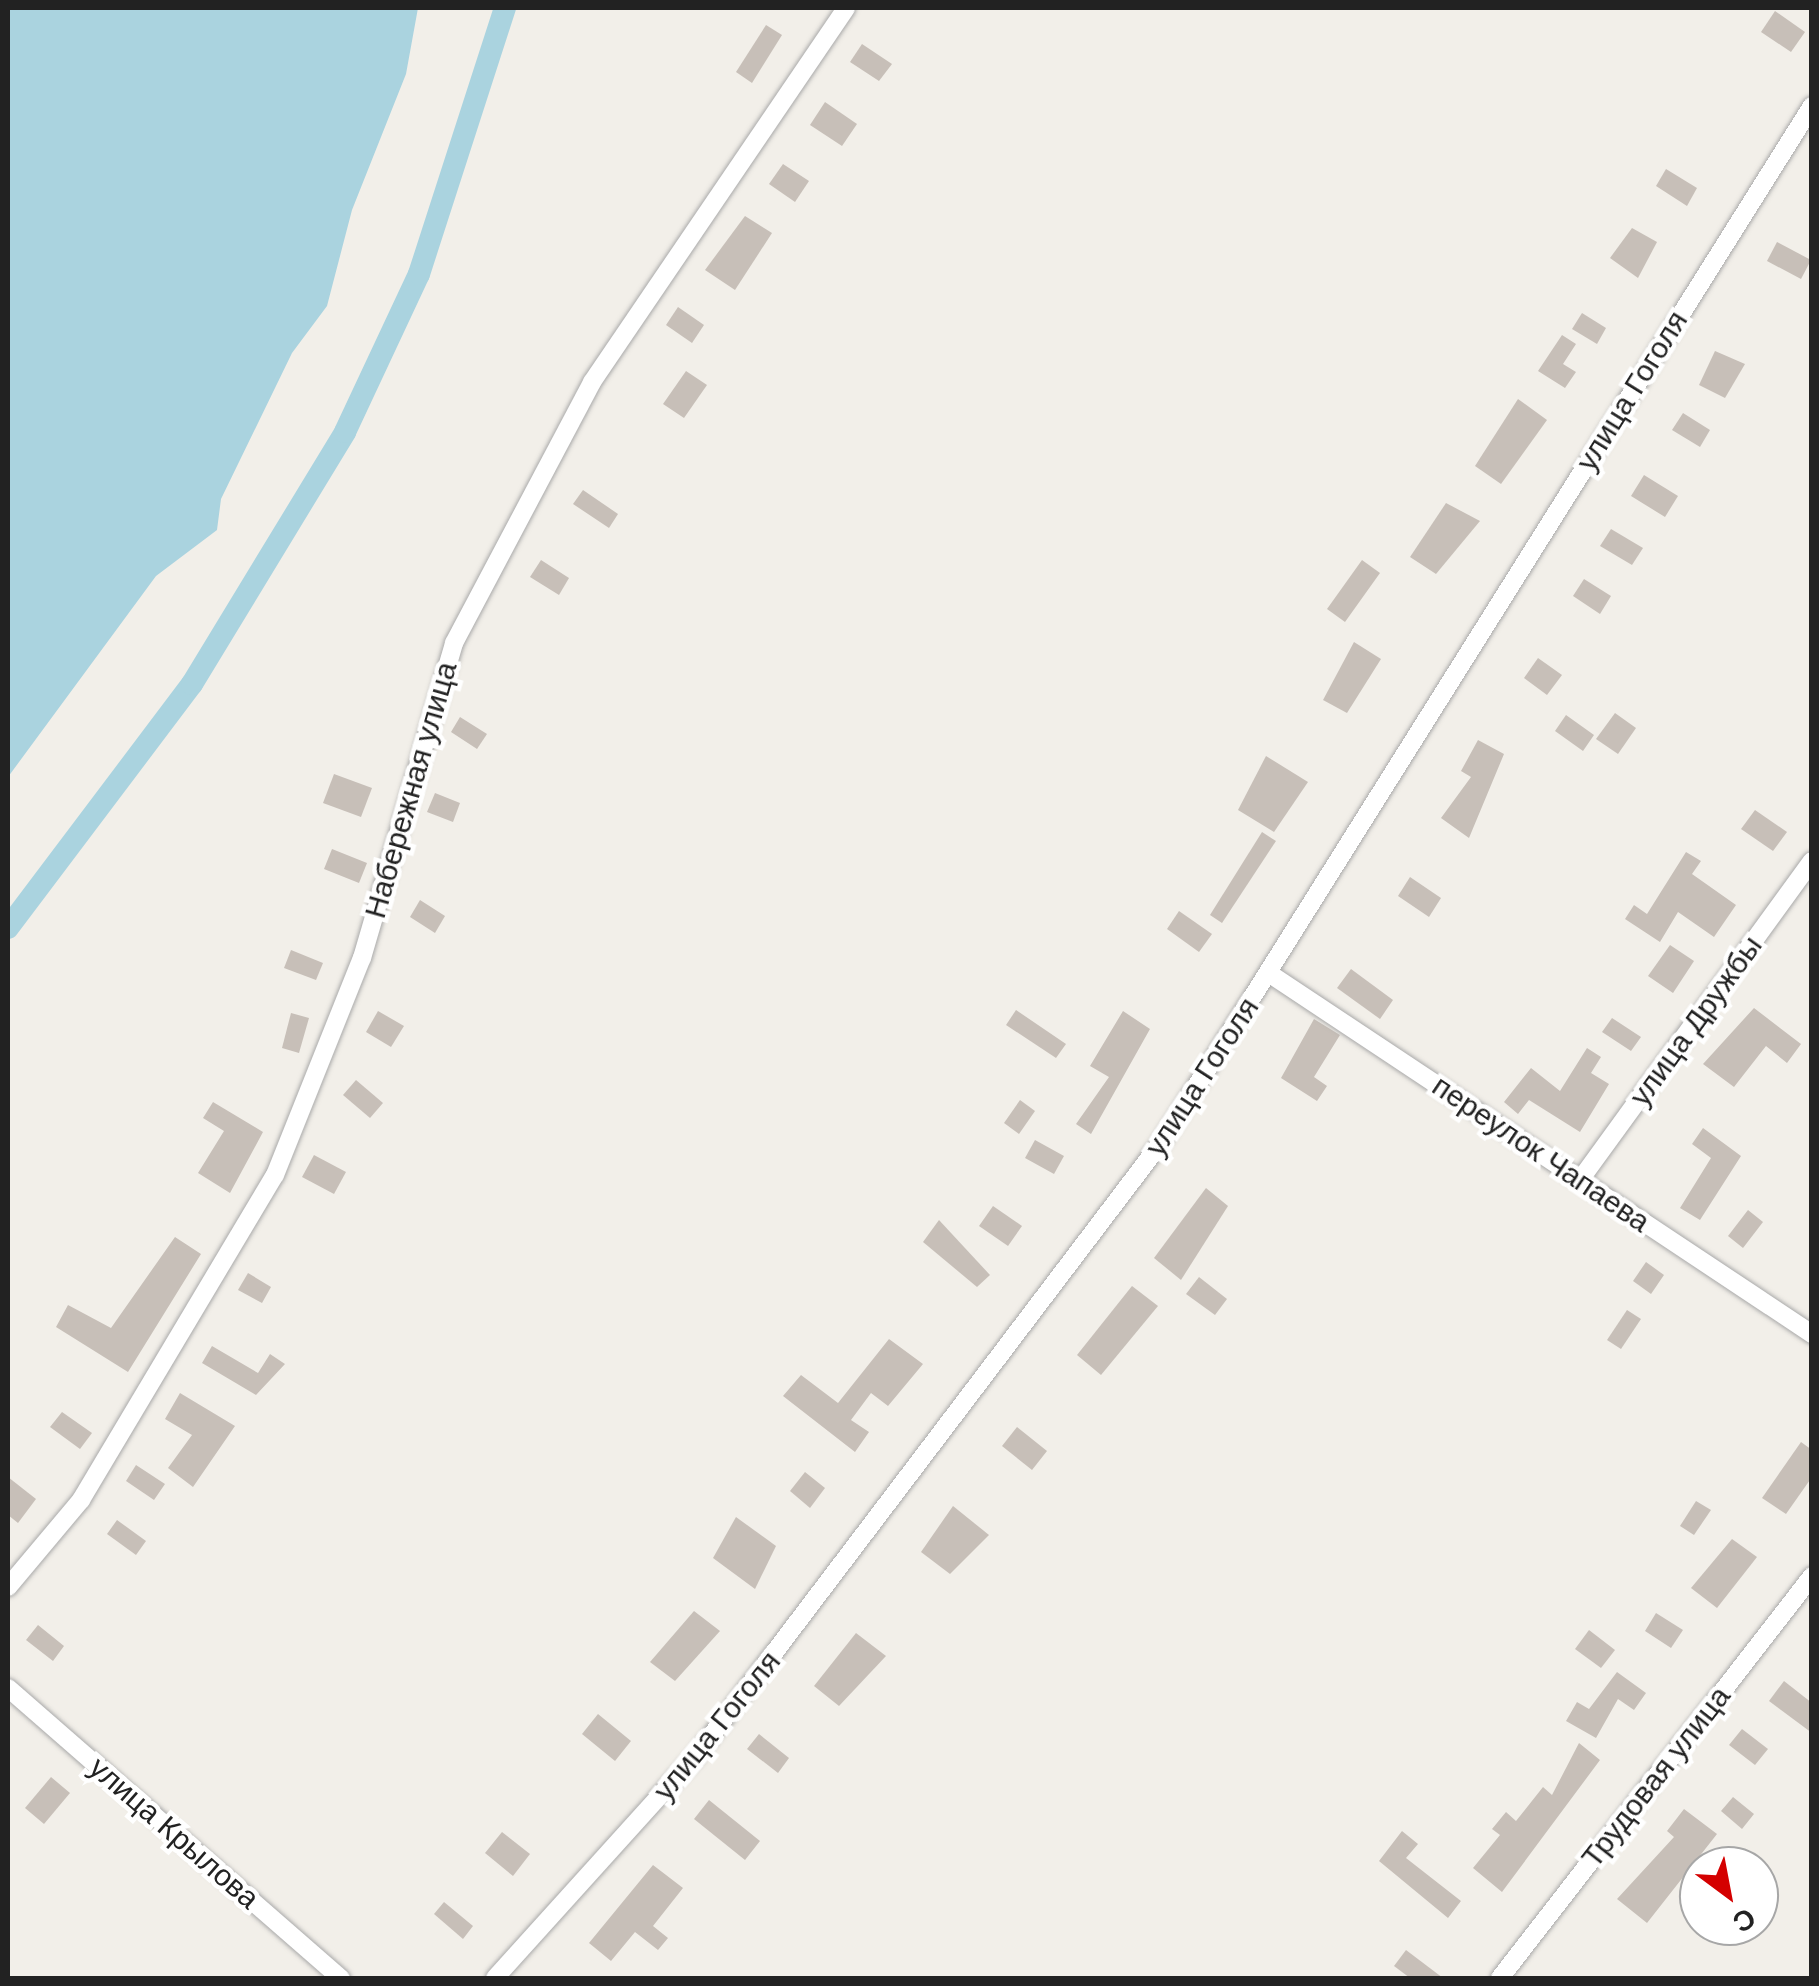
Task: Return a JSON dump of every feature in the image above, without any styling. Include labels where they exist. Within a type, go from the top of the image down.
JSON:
[{"type":"street","name":"Набережная улица","points":[[8,1587],[140,1410],[275,1175],[362,958],[454,643],[582,399],[846,8]]},
{"type":"street","name":"улица Гоголя","points":[[495,1978],[695,1758],[868,1538],[1160,1144],[1812,106]]},
{"type":"street","name":"улица Дружбы","points":[[1580,1180],[1812,861]]},
{"type":"street","name":"переулок Чапаева","points":[[1270,974],[1812,1334]]},
{"type":"street","name":"Трудовая улица","points":[[1500,1978],[1812,1576]]},
{"type":"street","name":"улица Крылова","points":[[8,1688],[341,1978]]},
{"type":"water","points":[[8,8],[418,8],[406,74],[352,210],[327,306],[292,353],[221,499],[217,530],[156,576],[8,777]]},
{"type":"building","points":[[1775,11],[1805,32],[1791,52],[1761,32]]},
{"type":"building","points":[[766,25],[782,35],[752,83],[736,72]]},
{"type":"building","points":[[862,44],[892,64],[879,81],[850,62]]},
{"type":"building","points":[[825,102],[857,124],[842,146],[810,125]]},
{"type":"building","points":[[783,164],[809,181],[795,202],[769,184]]},
{"type":"building","points":[[1666,169],[1697,188],[1687,206],[1656,186]]},
{"type":"building","points":[[745,216],[772,233],[735,290],[705,270]]},
{"type":"building","points":[[1632,228],[1657,242],[1638,278],[1610,258]]},
{"type":"building","points":[[1777,242],[1811,260],[1801,279],[1767,261]]},
{"type":"building","points":[[678,307],[704,325],[692,343],[666,325]]},
{"type":"building","points":[[1582,313],[1606,328],[1597,344],[1572,329]]},
{"type":"building","points":[[1562,335],[1576,344],[1563,364],[1576,372],[1565,388],[1538,371]]},
{"type":"building","points":[[1715,351],[1745,364],[1725,398],[1699,385]]},
{"type":"building","points":[[686,371],[707,385],[684,418],[663,404]]},
{"type":"building","points":[[1518,399],[1547,420],[1501,484],[1475,466]]},
{"type":"building","points":[[1683,413],[1710,430],[1700,447],[1672,430]]},
{"type":"building","points":[[1644,475],[1678,496],[1665,517],[1631,496]]},
{"type":"building","points":[[583,490],[618,514],[609,528],[573,504]]},
{"type":"building","points":[[1446,503],[1480,521],[1436,574],[1410,557]]},
{"type":"building","points":[[1611,529],[1643,548],[1632,565],[1600,546]]},
{"type":"building","points":[[541,560],[569,578],[559,595],[530,577]]},
{"type":"building","points":[[1362,560],[1380,573],[1345,622],[1327,609]]},
{"type":"building","points":[[1584,579],[1611,596],[1600,614],[1573,596]]},
{"type":"building","points":[[1354,642],[1381,659],[1347,713],[1323,700]]},
{"type":"building","points":[[1538,658],[1562,675],[1547,695],[1524,678]]},
{"type":"building","points":[[1615,713],[1636,728],[1618,754],[1596,739]]},
{"type":"building","points":[[1566,715],[1594,735],[1583,751],[1555,731]]},
{"type":"building","points":[[460,717],[487,734],[477,749],[451,732]]},
{"type":"building","points":[[1478,740],[1504,754],[1469,838],[1441,818],[1471,777],[1461,771]]},
{"type":"building","points":[[1266,756],[1308,782],[1274,832],[1238,810]]},
{"type":"building","points":[[334,774],[372,788],[361,817],[323,803]]},
{"type":"building","points":[[435,793],[460,803],[453,822],[427,812]]},
{"type":"building","points":[[1755,810],[1787,832],[1773,851],[1741,829]]},
{"type":"building","points":[[1262,832],[1276,841],[1222,923],[1210,915]]},
{"type":"building","points":[[332,849],[367,863],[359,883],[324,869]]},
{"type":"building","points":[[1686,852],[1701,861],[1692,874],[1736,905],[1714,937],[1678,912],[1660,942],[1625,919],[1634,905],[1647,914]]},
{"type":"building","points":[[1410,877],[1441,898],[1429,917],[1398,896]]},
{"type":"building","points":[[420,900],[445,916],[435,933],[410,917]]},
{"type":"building","points":[[1179,911],[1212,934],[1199,952],[1167,929]]},
{"type":"building","points":[[1670,945],[1694,961],[1673,993],[1648,976]]},
{"type":"building","points":[[291,950],[323,963],[316,980],[284,968]]},
{"type":"building","points":[[1351,969],[1393,1000],[1380,1019],[1337,988]]},
{"type":"building","points":[[1754,1008],[1801,1044],[1787,1063],[1766,1046],[1734,1087],[1703,1064]]},
{"type":"building","points":[[1016,1010],[1066,1044],[1056,1058],[1006,1025]]},
{"type":"building","points":[[378,1011],[404,1026],[391,1047],[366,1032]]},
{"type":"building","points":[[1123,1011],[1150,1029],[1091,1134],[1076,1124],[1109,1077],[1090,1066]]},
{"type":"building","points":[[291,1013],[309,1018],[299,1053],[282,1048]]},
{"type":"building","points":[[1612,1018],[1641,1037],[1631,1051],[1602,1032]]},
{"type":"building","points":[[1314,1019],[1340,1035],[1314,1077],[1327,1086],[1317,1101],[1281,1078]]},
{"type":"building","points":[[1587,1048],[1601,1057],[1591,1073],[1609,1084],[1580,1132],[1529,1100],[1518,1114],[1504,1102],[1531,1068],[1560,1091]]},
{"type":"building","points":[[356,1080],[383,1103],[370,1118],[343,1095]]},
{"type":"building","points":[[1020,1100],[1035,1111],[1019,1134],[1004,1123]]},
{"type":"building","points":[[213,1102],[263,1132],[230,1193],[198,1173],[224,1131],[203,1118]]},
{"type":"building","points":[[1703,1128],[1741,1156],[1700,1220],[1680,1208],[1711,1158],[1692,1144]]},
{"type":"building","points":[[1035,1140],[1064,1156],[1054,1174],[1025,1158]]},
{"type":"building","points":[[314,1155],[346,1172],[334,1194],[302,1177]]},
{"type":"building","points":[[1206,1188],[1228,1206],[1181,1280],[1154,1258]]},
{"type":"building","points":[[993,1206],[1022,1226],[1008,1246],[979,1226]]},
{"type":"building","points":[[1748,1210],[1763,1222],[1743,1248],[1728,1236]]},
{"type":"building","points":[[939,1220],[990,1275],[977,1287],[923,1242]]},
{"type":"building","points":[[175,1237],[201,1254],[128,1372],[56,1327],[68,1305],[111,1328]]},
{"type":"building","points":[[1646,1262],[1664,1275],[1651,1294],[1633,1281]]},
{"type":"building","points":[[248,1273],[271,1287],[262,1303],[238,1290]]},
{"type":"building","points":[[1199,1277],[1227,1299],[1215,1315],[1186,1294]]},
{"type":"building","points":[[1132,1286],[1158,1306],[1101,1375],[1077,1355]]},
{"type":"building","points":[[1627,1310],[1641,1319],[1621,1349],[1607,1340]]},
{"type":"building","points":[[889,1339],[923,1364],[888,1406],[871,1393],[851,1420],[869,1432],[855,1452],[783,1396],[801,1375],[838,1403]]},
{"type":"building","points":[[212,1346],[258,1373],[270,1354],[285,1364],[256,1395],[202,1363]]},
{"type":"building","points":[[180,1393],[235,1426],[193,1487],[168,1468],[192,1435],[165,1419]]},
{"type":"building","points":[[62,1412],[92,1433],[80,1449],[50,1427]]},
{"type":"building","points":[[1017,1427],[1047,1451],[1032,1470],[1002,1446]]},
{"type":"building","points":[[1801,1442],[1812,1450],[1812,1477],[1786,1514],[1762,1498]]},
{"type":"building","points":[[136,1465],[165,1484],[154,1500],[126,1481]]},
{"type":"building","points":[[805,1472],[825,1488],[810,1508],[790,1491]]},
{"type":"building","points":[[8,1477],[36,1499],[18,1523],[8,1515]]},
{"type":"building","points":[[1696,1501],[1711,1510],[1694,1535],[1680,1526]]},
{"type":"building","points":[[953,1506],[989,1535],[950,1574],[921,1552]]},
{"type":"building","points":[[736,1517],[776,1546],[755,1589],[713,1558]]},
{"type":"building","points":[[117,1520],[146,1541],[136,1555],[107,1534]]},
{"type":"building","points":[[1732,1539],[1757,1557],[1717,1608],[1691,1588]]},
{"type":"building","points":[[694,1611],[720,1631],[675,1681],[650,1662]]},
{"type":"building","points":[[1656,1613],[1683,1630],[1671,1648],[1645,1631]]},
{"type":"building","points":[[38,1625],[64,1646],[53,1661],[26,1640]]},
{"type":"building","points":[[1589,1630],[1615,1650],[1601,1668],[1575,1649]]},
{"type":"building","points":[[856,1633],[886,1656],[839,1706],[814,1686]]},
{"type":"building","points":[[1617,1672],[1646,1693],[1634,1710],[1618,1699],[1596,1738],[1566,1721],[1577,1702],[1589,1709]]},
{"type":"building","points":[[1784,1681],[1812,1703],[1812,1733],[1769,1701]]},
{"type":"building","points":[[598,1714],[631,1741],[615,1761],[582,1734]]},
{"type":"building","points":[[1742,1729],[1768,1749],[1755,1765],[1729,1745]]},
{"type":"building","points":[[759,1734],[789,1758],[778,1773],[747,1749]]},
{"type":"building","points":[[1579,1743],[1600,1760],[1502,1892],[1473,1868],[1500,1835],[1492,1829],[1506,1812],[1516,1821],[1543,1787],[1552,1795]]},
{"type":"building","points":[[51,1777],[70,1793],[44,1824],[25,1808]]},
{"type":"building","points":[[1733,1797],[1754,1814],[1742,1829],[1721,1811]]},
{"type":"building","points":[[709,1800],[760,1841],[745,1860],[694,1819]]},
{"type":"building","points":[[1684,1809],[1717,1834],[1708,1846],[1679,1846],[1679,1882],[1647,1923],[1617,1899],[1674,1837],[1667,1831]]},
{"type":"building","points":[[1402,1831],[1418,1844],[1406,1858],[1461,1901],[1448,1918],[1379,1861]]},
{"type":"building","points":[[502,1832],[530,1854],[513,1876],[485,1853]]},
{"type":"building","points":[[653,1865],[683,1888],[653,1926],[668,1938],[658,1950],[635,1932],[611,1961],[589,1943]]},
{"type":"building","points":[[444,1902],[473,1926],[463,1939],[434,1914]]},
{"type":"building","points":[[1406,1950],[1443,1978],[1410,1978],[1394,1966]]},
{"type":"waterway","points":[[8,928],[192,684],[345,432],[419,274],[505,8]]}]
